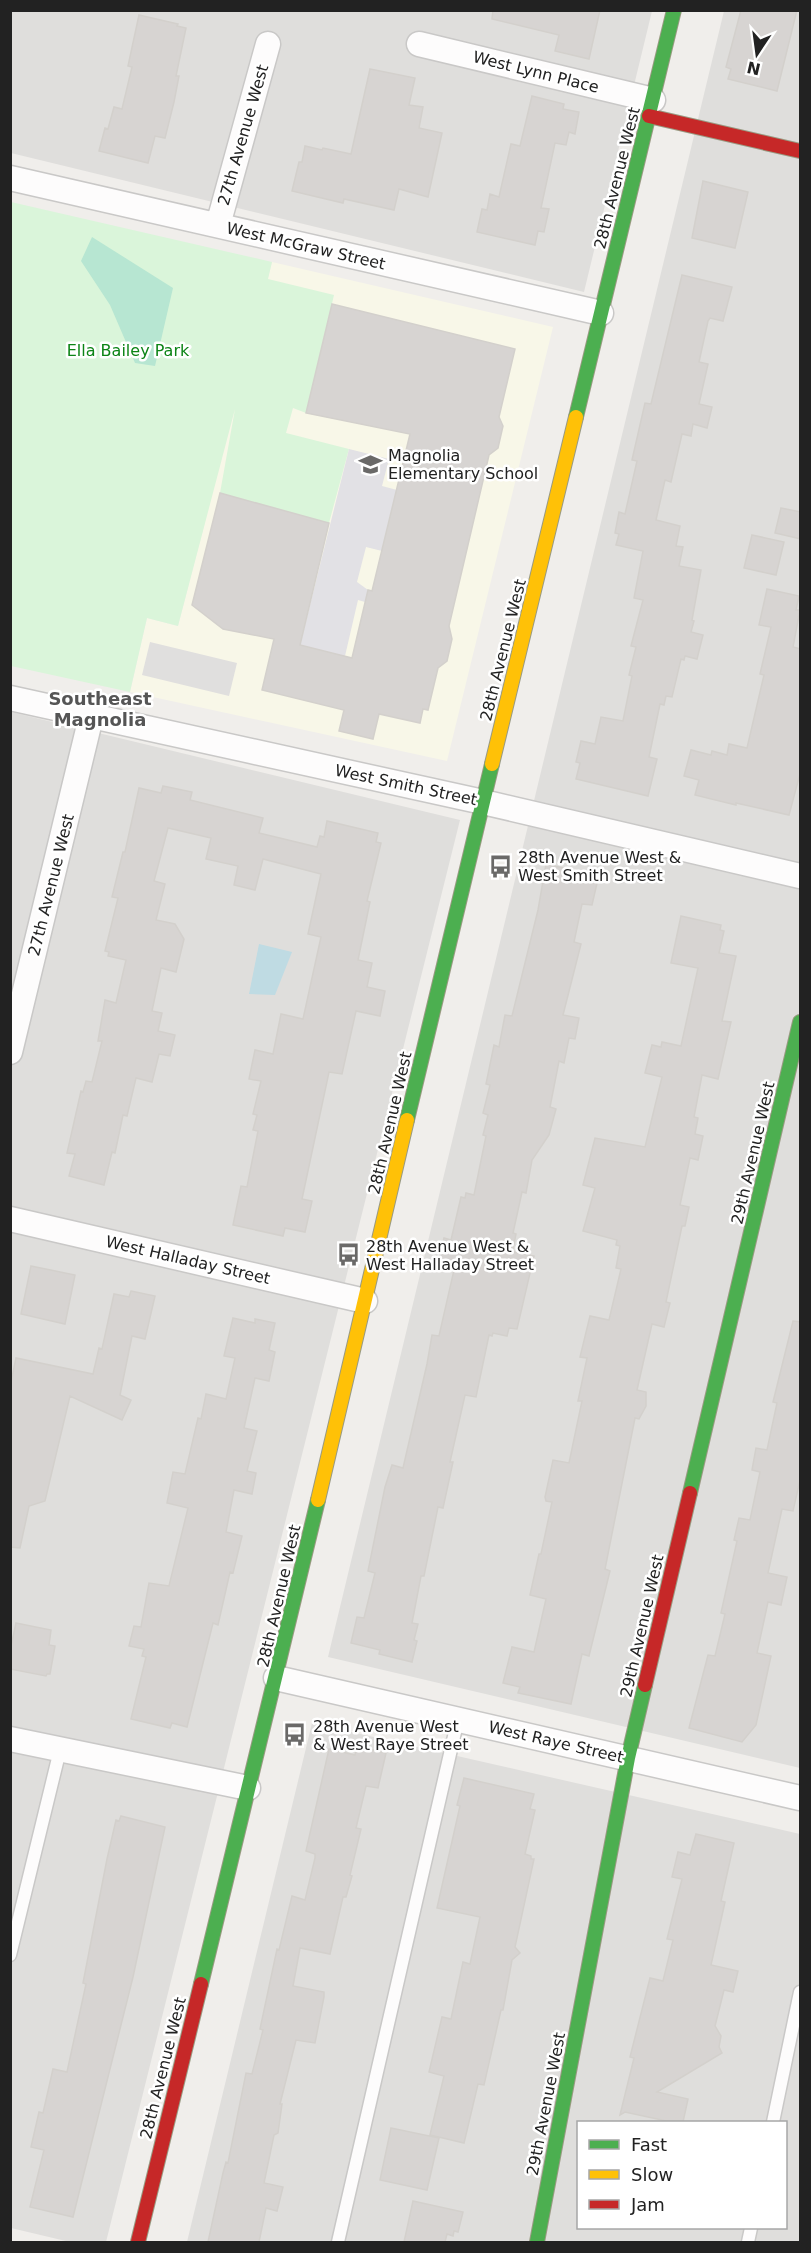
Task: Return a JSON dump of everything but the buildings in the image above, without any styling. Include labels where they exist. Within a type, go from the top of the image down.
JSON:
[{"type":"street","name":"28th Avenue West","points":[[138,2242],[276,1678],[483,802],[674,10]]},
{"type":"street","name":"27th Avenue West","points":[[218,225],[268,44]]},
{"type":"street","name":"West Lynn Place","points":[[419,44],[651,108]]},
{"type":"street","points":[[651,108],[801,151]]},
{"type":"street","name":"West McGraw Street","points":[[10,178],[601,313]]},
{"type":"street","name":"West Smith Street","points":[[10,698],[483,802],[801,876]]},
{"type":"street","name":"27th Avenue West","points":[[10,1052],[91,717]]},
{"type":"street","name":"29th Avenue West","points":[[537,2242],[628,1758],[801,1022]]},
{"type":"street","name":"West Halladay Street","points":[[10,1219],[365,1301]]},
{"type":"street","name":"West Raye Street","points":[[276,1678],[801,1798]]},
{"type":"street","points":[[10,1739],[248,1788]]},
{"type":"lane","points":[[338,2242],[458,1719]]},
{"type":"lane","points":[[10,1955],[60,1750]]},
{"type":"lane","points":[[773,2121],[801,1992]]},
{"type":"shaded area","points":[[11,11],[652,11],[584,292],[11,153]]},
{"type":"shaded area","points":[[724,11],[800,11],[800,1768],[328,1657]]},
{"type":"shaded area","name":"Magnolia Elementary School","points":[[272,262],[553,327],[447,761],[130,692],[147,618],[178,626]]},
{"type":"shaded area","points":[[349,449],[389,459],[382,486],[397,490],[382,551],[366,547],[357,582],[368,590],[365,602],[358,600],[345,656],[300,645]]},
{"type":"shaded area","points":[[150,642],[237,663],[229,696],[142,675]]},
{"type":"shaded area","points":[[11,712],[460,820],[106,2242],[70,2242],[11,2228]]},
{"type":"shaded area","points":[[312,1723],[800,1834],[800,2242],[187,2242]]},
{"type":"green space","name":"Ella Bailey Park","points":[[11,202],[272,262],[268,279],[334,295],[306,413],[293,408],[286,433],[349,449],[329,523],[220,493],[235,409],[178,626],[147,618],[130,692],[11,666]]},
{"type":"green space","points":[[92,237],[173,288],[155,366],[135,363],[110,305],[81,261]]},
{"type":"water","points":[[259,944],[292,952],[275,995],[249,994]]},
{"type":"traffic: fast","points":[[576,417],[674,10]]},
{"type":"traffic: fast","points":[[407,1120],[492,764]]},
{"type":"traffic: fast","points":[[690,1493],[800,1022]]},
{"type":"traffic: fast","points":[[201,1984],[318,1500]]},
{"type":"traffic: fast","points":[[537,2242],[628,1758],[645,1685]]},
{"type":"traffic: slow","points":[[492,764],[576,417]]},
{"type":"traffic: slow","points":[[318,1500],[407,1120]]},
{"type":"traffic: jam","points":[[649,116],[800,151]]},
{"type":"traffic: jam","points":[[645,1685],[690,1493]]},
{"type":"traffic: jam","points":[[138,2242],[201,1984]]},
{"type":"place","name":"Magnolia Elementary School","points":[[370,464]]},
{"type":"place","name":"28th Avenue West & West Smith Street","points":[[500,866]]},
{"type":"place","name":"28th Avenue West & West Halladay Street","points":[[348,1255]]},
{"type":"place","name":"28th Avenue West & West Raye Street","points":[[295,1735]]},
{"type":"district","name":"Southeast Magnolia","points":[[100,708]]}]
